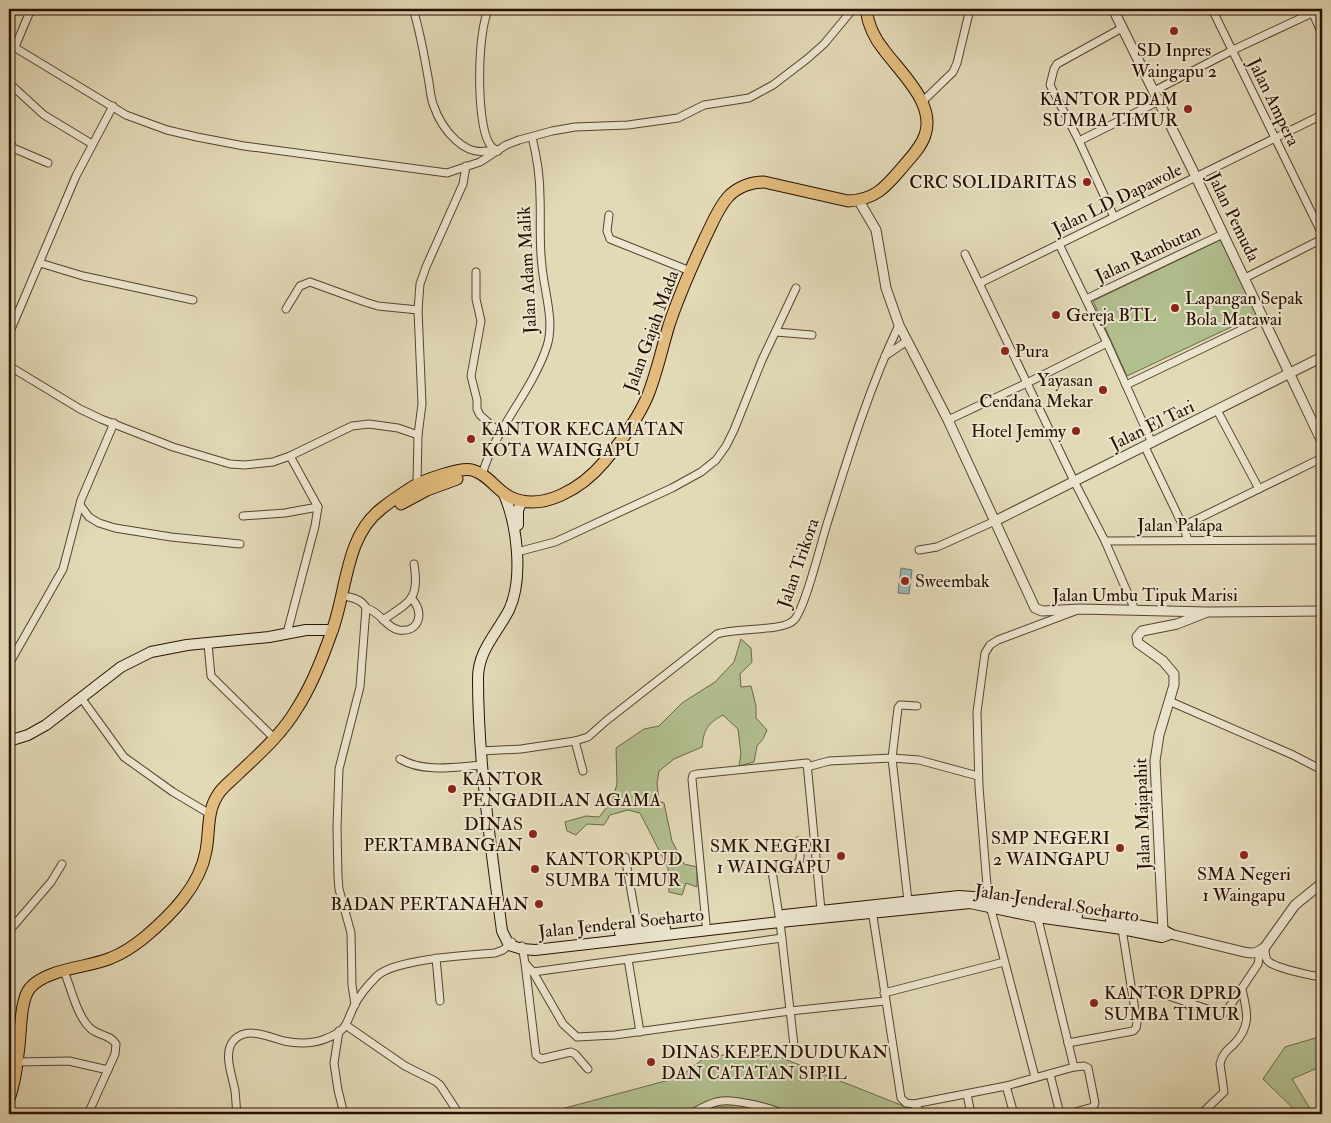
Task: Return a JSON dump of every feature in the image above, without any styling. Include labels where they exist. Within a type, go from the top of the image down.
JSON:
[{"type":"highway","points":[[859,201],[883,189],[922,142],[927,120],[922,102],[910,82],[878,41],[869,23],[866,9]]},
{"type":"highway","name":"Jalan Gajah Mada","points":[[480,474],[510,497],[522,501],[554,498],[572,491],[593,475],[606,460],[633,421],[647,397],[674,312],[690,271],[722,206],[734,191],[750,184],[764,182],[848,201],[859,201]]},
{"type":"highway","points":[[9,1099],[11,1079],[17,1062],[24,1002],[29,989],[41,980],[64,971],[109,960],[129,950],[149,934],[192,887],[203,862],[210,814],[218,795],[274,739],[304,698],[333,630],[355,548],[367,522],[383,507],[417,484],[465,470],[471,470],[480,474]]},
{"type":"highway","points":[[343,592],[366,535],[371,526],[381,516],[426,490],[480,474]]},
{"type":"main road","points":[[503,492],[520,551]]},
{"type":"main road","points":[[516,945],[502,931],[483,751],[478,678],[480,660],[510,608],[514,593],[520,551],[518,510],[522,501]]},
{"type":"main road","points":[[9,741],[34,732],[82,699],[121,667],[152,652],[188,645],[287,634],[306,630],[333,630]]},
{"type":"main road","points":[[483,751],[482,765],[494,842]]},
{"type":"main road","name":"Jalan Jenderal Soeharto","points":[[639,934],[872,908],[908,901],[959,896],[1036,914],[1122,929],[1165,934]]},
{"type":"main road","name":"Jalan Jenderal Soeharto","points":[[516,945],[535,950],[706,924],[779,919],[821,910],[989,902]]},
{"type":"main road","name":"Jalan Jenderal Soeharto","points":[[1036,914],[1140,924],[1165,934]]},
{"type":"street","points":[[31,9],[12,45],[126,115],[152,125],[197,137],[244,146],[447,173],[480,162],[506,145],[566,128],[628,124],[678,118],[704,105],[749,98],[773,84],[807,59],[824,44],[852,9]]},
{"type":"street","points":[[412,9],[421,40],[431,100],[440,120],[459,143],[468,149],[482,152],[496,150]]},
{"type":"street","points":[[490,9],[483,26],[479,94],[486,137],[488,143],[496,150]]},
{"type":"street","points":[[922,102],[953,72],[957,63],[970,9]]},
{"type":"street","name":"Jalan Pemuda","points":[[1113,9],[1245,278],[1322,442]]},
{"type":"street","name":"Jalan Ampera","points":[[1212,9],[1322,234]]},
{"type":"street","points":[[1154,91],[1311,11],[1322,34]]},
{"type":"street","points":[[1114,217],[1079,141],[1050,85],[1057,64],[1122,28]]},
{"type":"street","points":[[9,83],[44,114],[92,144]]},
{"type":"street","points":[[1079,141],[1159,101]]},
{"type":"street","points":[[9,334],[76,176],[113,106]]},
{"type":"street","name":"Jalan LD Dapawole","points":[[980,283],[1322,115]]},
{"type":"street","name":"Jalan Adam Malik","points":[[480,474],[548,344],[550,331],[541,265],[539,171],[532,137]]},
{"type":"street","points":[[9,139],[14,148],[48,163]]},
{"type":"street","points":[[417,484],[418,435],[422,404],[418,310],[420,284],[463,184],[466,166]]},
{"type":"street","points":[[859,201],[876,230],[886,288],[899,325],[948,420],[995,521],[937,547],[919,550]]},
{"type":"street","points":[[609,215],[607,231],[610,239],[690,271]]},
{"type":"street","name":"Jalan Rambutan","points":[[1086,299],[1223,234]]},
{"type":"street","points":[[1245,278],[1322,239]]},
{"type":"street","points":[[1059,244],[1126,385],[1188,540]]},
{"type":"street","points":[[964,254],[980,283],[1074,481],[1105,541],[1135,610]]},
{"type":"street","points":[[40,263],[83,276],[193,300]]},
{"type":"street","points":[[476,272],[476,299],[481,322],[471,376],[476,392],[477,409],[480,415],[500,433]]},
{"type":"street","points":[[286,309],[300,286],[310,282],[378,306],[418,310]]},
{"type":"street","points":[[520,551],[566,538],[653,498],[712,465],[720,456],[734,430],[762,360],[796,288]]},
{"type":"street","points":[[1126,385],[1264,319]]},
{"type":"street","name":"Jalan Trikora","points":[[483,751],[521,749],[575,742],[588,737],[717,634],[738,629],[785,626],[794,621],[821,554],[885,356],[899,325]]},
{"type":"street","points":[[776,332],[812,335]]},
{"type":"street","points":[[885,356],[907,341]]},
{"type":"street","points":[[948,420],[1028,383],[1107,343]]},
{"type":"street","name":"Jalan El Tari","points":[[995,521],[1322,358]]},
{"type":"street","points":[[9,366],[80,409],[173,447],[230,464],[245,465],[273,462],[290,456],[352,426],[374,424],[409,431],[418,435]]},
{"type":"street","points":[[1217,410],[1258,489]]},
{"type":"street","points":[[9,664],[63,569],[80,505],[114,424]]},
{"type":"street","points":[[287,634],[316,526],[318,507],[290,456]]},
{"type":"street","points":[[1183,526],[1322,458]]},
{"type":"street","points":[[80,505],[89,517],[99,523],[115,528],[180,538],[240,544]]},
{"type":"street","points":[[243,516],[285,513],[318,507]]},
{"type":"street","name":"Jalan Umbu Tipuk Marisi","points":[[995,521],[1035,608],[1042,611],[1080,609],[1208,612],[1322,611]]},
{"type":"street","name":"Jalan Palapa","points":[[1105,541],[1322,540]]},
{"type":"street","points":[[9,543],[9,549]]},
{"type":"street","points":[[383,620],[405,606],[411,598],[417,583],[414,564]]},
{"type":"street","points":[[343,592],[362,602],[366,608],[375,611],[383,620],[399,630],[416,624],[419,619],[418,607],[411,598]]},
{"type":"street","points":[[355,1006],[352,985],[350,933],[339,889],[338,877],[338,783],[342,755],[360,687],[366,608]]},
{"type":"street","points":[[1035,1077],[989,902],[978,776],[977,712],[985,653],[990,645],[998,640],[1080,609]]},
{"type":"street","name":"Jalan Majapahit","points":[[1165,934],[1156,761],[1159,735],[1174,686],[1173,671],[1163,661],[1140,646],[1136,640],[1142,631],[1177,624],[1208,612]]},
{"type":"street","points":[[208,644],[211,676],[274,739]]},
{"type":"street","points":[[82,699],[124,757],[173,792],[210,814]]},
{"type":"street","points":[[1169,701],[1293,755],[1322,770]]},
{"type":"street","points":[[908,901],[892,758],[898,708],[900,705],[917,706]]},
{"type":"street","points":[[575,742],[583,771]]},
{"type":"street","points":[[807,766],[829,761],[892,758],[918,760],[978,776]]},
{"type":"street","points":[[400,759],[428,768],[482,765]]},
{"type":"street","points":[[706,924],[693,776],[806,762],[821,910]]},
{"type":"street","points":[[795,1054],[782,938],[772,871],[800,861],[802,856],[798,841]]},
{"type":"street","points":[[625,858],[639,934]]},
{"type":"street","points":[[9,930],[51,882],[62,864]]},
{"type":"street","points":[[1157,992],[1221,1013],[1226,1012],[1258,964],[1265,947],[1295,905],[1322,883]]},
{"type":"street","points":[[872,908],[900,1098],[906,1103],[914,1104],[1006,1086],[1035,1077],[1084,1066],[1088,1068],[1094,1103],[1093,1107],[1068,1114]]},
{"type":"street","points":[[1036,914],[1074,1067]]},
{"type":"street","points":[[1068,1043],[1133,1031],[1136,1028],[1137,1023],[1122,929]]},
{"type":"street","name":"Jalan Jenderal Soeharto","points":[[1165,934],[1255,954],[1265,947]]},
{"type":"street","points":[[533,972],[782,938]]},
{"type":"street","points":[[236,1114],[235,1091],[228,1054],[230,1045],[235,1039],[244,1034],[253,1033],[264,1034],[284,1041],[309,1043],[325,1039],[347,1026],[355,1006],[376,977],[386,970],[436,958],[495,954],[516,945],[562,1024],[574,1036],[583,1038],[790,1011],[885,1001]]},
{"type":"street","points":[[1265,947],[1266,958],[1269,962],[1282,968],[1322,977]]},
{"type":"street","points":[[436,958],[440,1002]]},
{"type":"street","points":[[628,959],[640,1032]]},
{"type":"street","points":[[884,993],[1004,962]]},
{"type":"street","points":[[525,963],[536,1055],[541,1059],[571,1052],[588,1069]]},
{"type":"street","points":[[64,971],[88,1027],[98,1034],[111,1038],[116,1044],[115,1054],[88,1114]]},
{"type":"street","points":[[1201,1114],[1224,1092],[1221,1060],[1245,1028],[1247,1013],[1242,990]]},
{"type":"street","points":[[347,1026],[405,1066],[435,1081],[440,1085],[459,1114]]},
{"type":"street","points":[[339,1031],[334,1063],[344,1114]]},
{"type":"street","points":[[17,1062],[69,1061],[108,1070]]},
{"type":"street","points":[[1050,1074],[1060,1114]]},
{"type":"street","points":[[1006,1086],[1014,1114]]},
{"type":"street","points":[[967,1094],[971,1114]]},
{"type":"street","points":[[689,1114],[721,1100],[733,1100],[783,1114]]},
{"type":"street","points":[[914,1104],[922,1114]]},
{"type":"green space","name":"Lapangan Sepak Bola Matawai","points":[[1222,239],[1259,314],[1127,376],[1093,301]]},
{"type":"green space","points":[[741,639],[751,648],[752,662],[740,674],[741,687],[751,686],[756,706],[756,718],[767,730],[757,746],[754,762],[739,766],[741,754],[738,729],[723,715],[713,721],[707,728],[702,747],[674,759],[659,771],[657,783],[659,801],[664,803],[672,841],[684,864],[697,867],[697,887],[686,883],[682,895],[669,892],[668,868],[640,813],[628,810],[610,815],[604,825],[587,824],[576,835],[567,831],[565,822],[586,816],[599,817],[612,801],[617,784],[616,748],[644,729],[659,726],[682,703],[715,682],[734,662]]},
{"type":"green space","points":[[1322,1036],[1322,1066],[1292,1079],[1309,1107],[1319,1114],[1299,1114],[1263,1079],[1285,1047]]},
{"type":"green space","points":[[708,1055],[777,1056],[920,1114],[761,1114],[732,1107],[714,1107],[702,1114],[543,1114],[680,1077]]},
{"type":"water","name":"Sweembak","points":[[901,568],[912,570],[909,594],[898,593]]},
{"type":"place","name":"SD Inpres Waingapu 2","points":[[1174,31]]},
{"type":"place","name":"KANTOR PDAM SUMBA TIMUR","points":[[1188,109]]},
{"type":"place","name":"CRC SOLIDARITAS","points":[[1087,182]]},
{"type":"place","name":"Lapangan Sepak Bola Matawai","points":[[1175,308]]},
{"type":"place","name":"Gereja BTL","points":[[1056,315]]},
{"type":"place","name":"Pura","points":[[1005,351]]},
{"type":"place","name":"Yayasan Cendana Mekar","points":[[1103,390]]},
{"type":"place","name":"Hotel Jemmy","points":[[1076,431]]},
{"type":"place","name":"KANTOR KECAMATAN KOTA WAINGAPU","points":[[471,439]]},
{"type":"place","name":"Sweembak","points":[[905,581]]},
{"type":"place","name":"KANTOR PENGADILAN AGAMA","points":[[452,789]]},
{"type":"place","name":"DINAS PERTAMBANGAN","points":[[533,834]]},
{"type":"place","name":"SMP NEGERI 2 WAINGAPU","points":[[1120,848]]},
{"type":"place","name":"SMA Negeri 1 Waingapu","points":[[1244,855]]},
{"type":"place","name":"SMK NEGERI 1 WAINGAPU","points":[[841,856]]},
{"type":"place","name":"KANTOR KPUD SUMBA TIMUR","points":[[535,869]]},
{"type":"place","name":"BADAN PERTANAHAN","points":[[539,904]]},
{"type":"place","name":"KANTOR DPRD SUMBA TIMUR","points":[[1094,1003]]},
{"type":"place","name":"DINAS KEPENDUDUKAN DAN CATATAN SIPIL","points":[[651,1062]]}]
